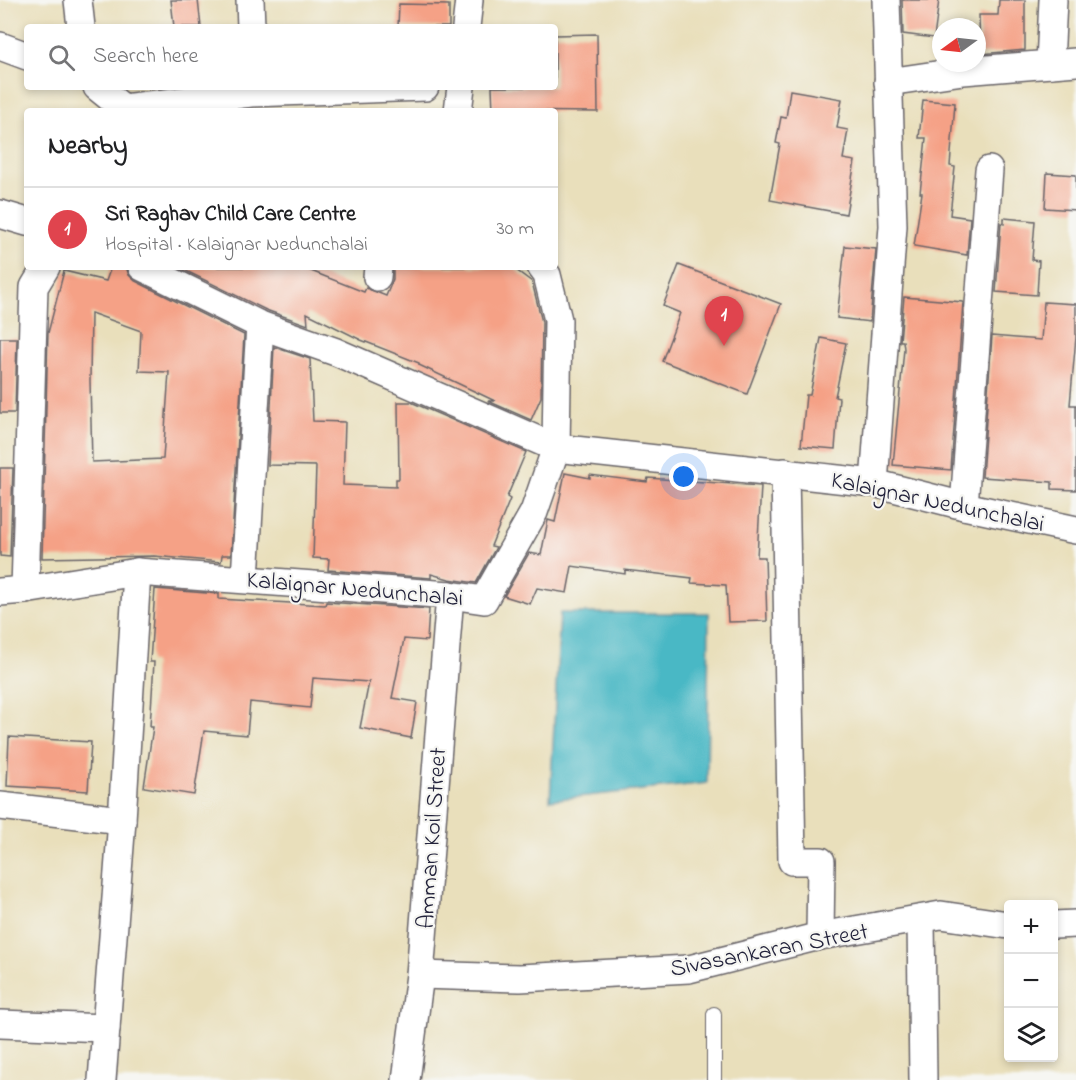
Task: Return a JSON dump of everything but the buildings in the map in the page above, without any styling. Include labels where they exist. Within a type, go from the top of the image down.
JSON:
[{"type":"street","points":[[78,0],[81,24]]},
{"type":"street","points":[[250,0],[251,24]]},
{"type":"street","points":[[466,24],[469,0]]},
{"type":"street","points":[[873,483],[893,226],[886,0]]},
{"type":"street","points":[[888,82],[963,71],[1063,63],[1053,0]]},
{"type":"street","points":[[0,46],[24,56]]},
{"type":"street","points":[[100,90],[121,108]]},
{"type":"street","points":[[129,108],[251,90]]},
{"type":"street","points":[[458,108],[461,90]]},
{"type":"street","points":[[964,506],[988,170]]},
{"type":"street","points":[[0,214],[24,221]]},
{"type":"street","points":[[13,591],[34,287],[44,270]]},
{"type":"street","points":[[148,270],[260,325],[336,352],[556,448],[558,320],[547,275],[543,270]]},
{"type":"street","points":[[245,578],[260,325]]},
{"type":"street","name":"Kalaignar Nedunchalai","points":[[13,591],[137,572],[245,578],[450,595],[484,600],[534,512],[556,448],[873,483],[964,506],[1076,530]]},
{"type":"street","points":[[785,472],[792,861],[821,861],[820,936]]},
{"type":"street","points":[[102,1080],[122,820],[137,572]]},
{"type":"street","name":"Amman Koil Street","points":[[406,1080],[420,975],[450,595]]},
{"type":"street","points":[[0,806],[122,820]]},
{"type":"street","name":"Sivasankaran Street","points":[[420,975],[519,978],[689,969],[820,936],[941,915],[1004,924]]},
{"type":"street","points":[[921,919],[923,1080]]},
{"type":"street","points":[[1058,925],[1076,924]]},
{"type":"street","points":[[0,1024],[106,1028]]},
{"type":"lane","points":[[714,1014],[714,1080]]},
{"type":"water","points":[[560,613],[709,613],[707,783],[550,800]]},
{"type":"place","name":"Sri Raghav Child Care Centre","points":[[724,346]]}]
